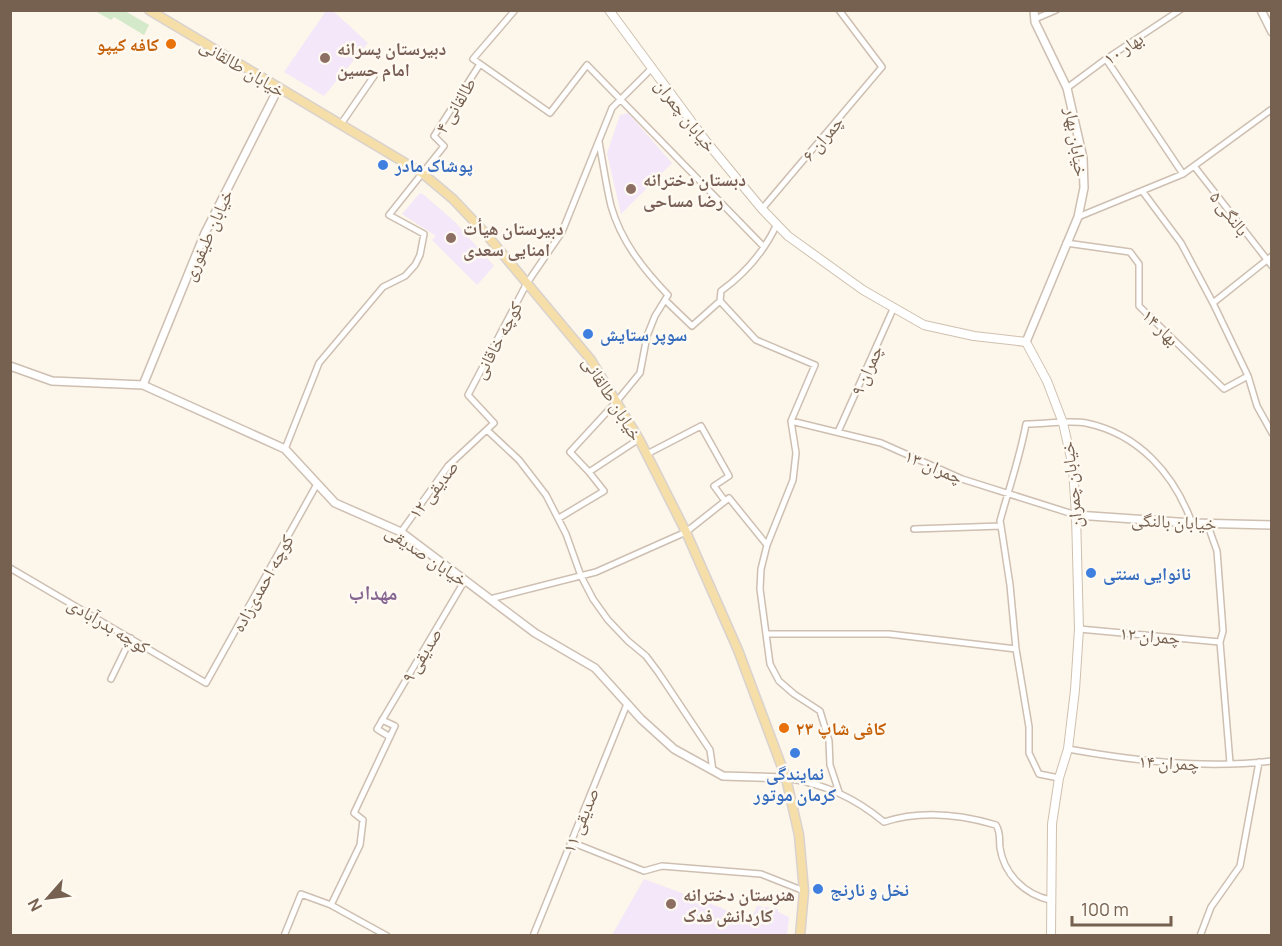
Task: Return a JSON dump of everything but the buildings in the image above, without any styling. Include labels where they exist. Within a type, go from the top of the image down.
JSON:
[{"type":"main road","name":"خیابان طالقانی","points":[[149,10],[422,173],[453,199],[591,360],[639,439],[686,532],[738,650],[786,778],[799,835],[804,891],[800,936]]},
{"type":"main road","name":"خیابان چمران","points":[[609,10],[705,140],[762,209],[788,236],[853,283],[924,325],[974,336],[1026,342],[1047,381],[1063,423],[1073,467],[1079,629],[1068,749],[1059,778],[1052,824],[1051,936]]},
{"type":"street","points":[[515,10],[474,59],[550,113],[587,65],[764,247]]},
{"type":"street","name":"چمران ۶","points":[[762,209],[882,67],[839,10]]},
{"type":"street","name":"خیابان بهار","points":[[1026,342],[1065,243],[1078,217],[1084,188],[1083,159],[1067,88],[1035,19],[1034,10]]},
{"type":"street","points":[[1035,19],[1056,10]]},
{"type":"street","name":"بهار ۱۰","points":[[1067,88],[1180,10]]},
{"type":"street","points":[[1261,10],[1272,32]]},
{"type":"street","points":[[1106,60],[1183,174]]},
{"type":"street","name":"طالقانی ۴","points":[[422,173],[444,146],[434,136],[480,64]]},
{"type":"street","points":[[527,283],[562,232],[612,108],[651,69]]},
{"type":"street","points":[[341,124],[374,76]]},
{"type":"street","name":"خیابان طیفوری","points":[[143,385],[205,233],[278,89]]},
{"type":"street","points":[[1078,217],[1183,174],[1272,109]]},
{"type":"street","points":[[599,140],[612,207],[620,230],[646,272],[692,326],[720,301],[721,291],[748,268],[764,247],[777,224]]},
{"type":"street","name":"بالنگی ۵","points":[[1194,166],[1269,258],[1272,267]]},
{"type":"street","points":[[285,449],[319,363],[383,288],[405,276],[420,255],[424,234],[389,215],[422,173]]},
{"type":"street","points":[[1143,192],[1181,243],[1248,376],[1257,406],[1272,433]]},
{"type":"street","name":"بهار ۱۴","points":[[1065,243],[1130,252],[1139,264],[1139,306],[1224,389],[1248,376]]},
{"type":"street","points":[[1213,303],[1269,258]]},
{"type":"street","name":"کوچه خاقانی","points":[[494,423],[468,395],[527,283]]},
{"type":"street","points":[[559,518],[604,491],[570,452],[640,373],[647,336],[655,316],[667,297]]},
{"type":"street","points":[[720,301],[756,340],[815,365],[791,421],[796,453],[793,480],[767,545],[761,569],[760,589],[770,664],[779,681],[820,711],[830,741],[830,765],[839,792]]},
{"type":"street","name":"چمران ۹","points":[[838,432],[894,308]]},
{"type":"street","name":"خیابان صدیقی","points":[[10,366],[52,381],[143,385],[285,449],[335,503],[401,532],[535,633],[595,668],[627,704],[674,749],[723,776],[786,778]]},
{"type":"street","name":"چمران ۱۳","points":[[791,421],[881,443],[962,479],[1076,514]]},
{"type":"street","name":"صدیقی ۱۲","points":[[401,532],[448,466],[494,423]]},
{"type":"street","points":[[1059,778],[1039,774],[1029,753],[1029,727],[1000,526],[1026,424],[1084,423],[1125,438],[1160,465],[1173,482],[1192,522]]},
{"type":"street","points":[[647,454],[701,426],[729,476],[714,486],[767,545]]},
{"type":"street","points":[[487,430],[533,477],[559,518],[574,554],[580,576],[593,599],[608,620],[646,656],[672,692],[710,750],[713,771]]},
{"type":"street","points":[[589,472],[639,439]]},
{"type":"street","name":"کوچه احمدی‌زاده","points":[[206,683],[317,484]]},
{"type":"street","points":[[490,599],[596,572],[686,532],[727,500]]},
{"type":"street","name":"خیابان بالنگی","points":[[1076,514],[1272,525]]},
{"type":"street","points":[[1207,523],[1217,551],[1223,631],[1220,642],[1230,763]]},
{"type":"street","points":[[914,529],[1000,526]]},
{"type":"street","name":"کوچه بدرآبادی","points":[[10,568],[206,683]]},
{"type":"street","name":"صدیقی ۹","points":[[390,737],[377,729],[465,580]]},
{"type":"street","name":"چمران ۱۲","points":[[1079,629],[1220,642]]},
{"type":"street","points":[[766,634],[890,634],[1016,649]]},
{"type":"street","points":[[111,679],[131,638]]},
{"type":"street","name":"صدیقی ۱۱","points":[[533,936],[627,704]]},
{"type":"street","points":[[331,905],[360,845],[363,820],[354,813],[395,726],[382,720]]},
{"type":"street","name":"چمران ۱۴","points":[[1068,749],[1131,760],[1195,764],[1272,761]]},
{"type":"street","points":[[1200,936],[1211,907],[1240,866],[1259,762]]},
{"type":"street","points":[[786,778],[809,781],[839,792],[867,808],[884,822],[894,818],[932,814],[970,817],[996,825],[1004,863],[1013,878],[1025,890],[1040,898],[1050,900]]},
{"type":"street","points":[[571,842],[644,871],[662,866],[761,874],[804,891]]},
{"type":"street","points":[[284,936],[301,894],[331,905],[387,936]]},
{"type":"shaded area","name":"دبیرستان پسرانه امام حسین","points":[[326,11],[333,11],[368,43],[324,96],[284,72]]},
{"type":"shaded area","name":"دبستان دخترانه رضا مساحی","points":[[628,113],[672,163],[621,214],[607,153],[620,115]]},
{"type":"shaded area","name":"دبیرستان هیأت امنایی سعدی","points":[[420,193],[454,221],[494,266],[477,285],[432,240],[436,236],[402,214]]},
{"type":"shaded area","name":"هنرستان دخترانه کاردانش فدک","points":[[644,879],[722,908],[749,924],[757,906],[778,909],[778,912],[789,917],[787,935],[612,935]]},
{"type":"green space","points":[[95,11],[125,11],[149,25],[144,35],[114,17],[111,20]]},
{"type":"place","name":"کافه کیپو","points":[[171,44]]},
{"type":"place","name":"دبیرستان پسرانه امام حسین","points":[[325,58]]},
{"type":"place","name":"پوشاک مادر","points":[[383,165]]},
{"type":"place","name":"دبستان دخترانه رضا مساحی","points":[[631,189]]},
{"type":"place","name":"دبیرستان هیأت امنایی سعدی","points":[[451,238]]},
{"type":"place","name":"سوپر ستایش","points":[[588,334]]},
{"type":"place","name":"نانوایی سنتی","points":[[1091,573]]},
{"type":"place","name":"کافی شاپ ۲۳","points":[[784,728]]},
{"type":"place","name":"نمایندگی کرمان موتور","points":[[795,753]]},
{"type":"place","name":"نخل و نارنج","points":[[818,889]]},
{"type":"place","name":"هنرستان دخترانه کاردانش فدک","points":[[671,904]]},
{"type":"district","name":"مهداب","points":[[373,592]]}]
